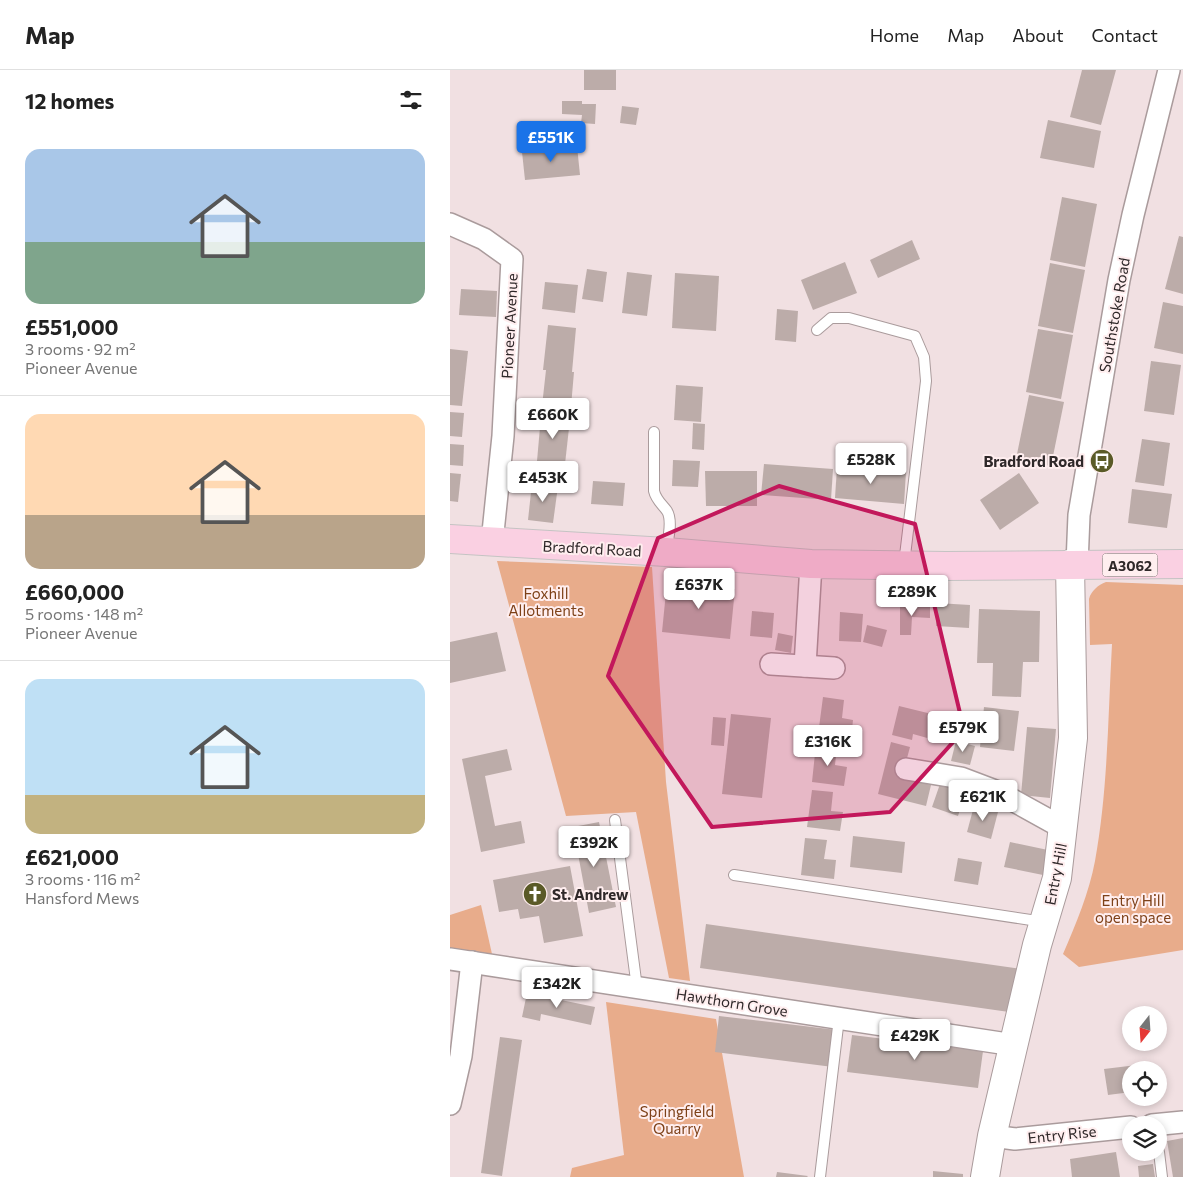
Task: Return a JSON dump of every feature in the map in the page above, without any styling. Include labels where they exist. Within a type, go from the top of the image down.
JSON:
[{"type":"main road","name":"Bradford Road","points":[[450,540],[666,552],[811,564],[1183,564]]},
{"type":"street","name":"Southstoke Road","points":[[1073,564],[1079,515],[1119,280],[1169,70]]},
{"type":"street","name":"Pioneer Avenue","points":[[450,224],[484,239],[512,259],[503,436],[492,542]]},
{"type":"street","points":[[805,666],[811,564]]},
{"type":"street","name":"Entry Hill","points":[[985,1177],[992,1136],[1037,945],[1056,878],[1073,738],[1073,564]]},
{"type":"street","points":[[771,664],[834,668]]},
{"type":"street","points":[[906,769],[961,778],[980,785],[998,792],[1063,828]]},
{"type":"street","name":"Hawthorn Grove","points":[[450,959],[1014,1045]]},
{"type":"street","points":[[450,1104],[462,1056],[472,962]]},
{"type":"street","points":[[1167,1124],[1183,1122]]},
{"type":"street","name":"Entry Rise","points":[[992,1136],[1015,1139],[1122,1128]]},
{"type":"lane","points":[[817,330],[831,318],[848,318],[915,336],[924,357],[926,381],[904,565]]},
{"type":"lane","points":[[654,432],[654,491],[656,498],[667,511],[670,518],[666,552]]},
{"type":"lane","points":[[615,820],[637,988]]},
{"type":"lane","points":[[734,876],[1045,922]]},
{"type":"lane","points":[[820,1177],[839,1018]]},
{"type":"lane","points":[[1160,1161],[1162,1177]]},
{"type":"highlighted area","points":[[779,486],[915,524],[964,730],[890,812],[712,827],[608,676],[658,538]]},
{"type":"green space","name":"Foxhill Allotments","points":[[497,561],[652,567],[666,782],[690,981],[669,978],[636,812],[566,816]]},
{"type":"green space","name":"Entry Hill open space","points":[[1106,582],[1183,585],[1183,950],[1079,967],[1063,954],[1086,897],[1095,861],[1103,807],[1112,644],[1090,645],[1089,599],[1095,589]]},
{"type":"green space","points":[[481,905],[492,954],[450,948],[450,915]]},
{"type":"green space","name":"Springfield Quarry","points":[[606,1002],[716,1019],[744,1177],[570,1177],[572,1168],[624,1155]]},
{"type":"building","points":[[584,70],[616,70],[616,90],[584,90]]},
{"type":"building","points":[[1082,70],[1116,70],[1101,125],[1070,117]]},
{"type":"building","points":[[562,101],[582,101],[582,104],[596,104],[595,124],[581,123],[582,115],[562,114]]},
{"type":"building","points":[[622,106],[639,108],[636,125],[620,123]]},
{"type":"building","points":[[1048,120],[1101,131],[1094,168],[1040,158]]},
{"type":"building","points":[[577,146],[580,175],[525,180],[522,152]]},
{"type":"building","points":[[1062,197],[1097,204],[1085,267],[1050,260]]},
{"type":"building","points":[[1179,236],[1183,237],[1183,294],[1165,289]]},
{"type":"building","points":[[912,240],[920,259],[878,278],[870,260]]},
{"type":"building","points":[[845,262],[857,293],[813,310],[801,280]]},
{"type":"building","points":[[1050,263],[1085,270],[1073,333],[1038,326]]},
{"type":"building","points":[[587,269],[607,272],[603,302],[582,299]]},
{"type":"building","points":[[627,272],[652,275],[647,316],[622,313]]},
{"type":"building","points":[[675,273],[719,276],[716,331],[672,328]]},
{"type":"building","points":[[545,282],[578,285],[575,313],[542,309]]},
{"type":"building","points":[[461,289],[497,291],[496,317],[459,315]]},
{"type":"building","points":[[1163,302],[1183,306],[1183,354],[1154,348]]},
{"type":"building","points":[[777,309],[798,311],[796,342],[775,340]]},
{"type":"building","points":[[548,325],[576,328],[570,418],[541,415]]},
{"type":"building","points":[[1038,329],[1073,335],[1061,399],[1026,392]]},
{"type":"building","points":[[450,349],[468,351],[462,406],[450,405]]},
{"type":"building","points":[[1151,361],[1181,365],[1174,415],[1144,411]]},
{"type":"building","points":[[676,385],[703,387],[701,422],[674,420]]},
{"type":"building","points":[[1029,395],[1064,402],[1051,466],[1016,459]]},
{"type":"building","points":[[450,412],[464,413],[462,437],[450,436]]},
{"type":"building","points":[[541,416],[570,419],[565,464],[537,461]]},
{"type":"building","points":[[693,423],[705,424],[704,450],[692,449]]},
{"type":"building","points":[[1142,439],[1170,443],[1164,486],[1135,482]]},
{"type":"building","points":[[450,444],[464,445],[463,466],[450,465]]},
{"type":"building","points":[[673,460],[700,461],[698,487],[672,486]]},
{"type":"building","points":[[764,464],[833,469],[831,500],[761,495]]},
{"type":"building","points":[[837,467],[906,472],[904,504],[835,498]]},
{"type":"building","points":[[705,471],[757,471],[757,506],[706,506]]},
{"type":"building","points":[[450,473],[461,474],[458,502],[450,501]]},
{"type":"building","points":[[1019,473],[1039,503],[1000,530],[980,500]]},
{"type":"building","points":[[593,481],[625,483],[623,506],[591,504]]},
{"type":"building","points":[[532,483],[558,486],[553,523],[528,520]]},
{"type":"building","points":[[1132,489],[1172,494],[1167,528],[1128,523]]},
{"type":"building","points":[[667,582],[735,589],[730,639],[662,632]]},
{"type":"building","points":[[937,603],[970,605],[969,628],[936,626]]},
{"type":"building","points":[[900,605],[930,606],[930,618],[912,617],[911,635],[900,635]]},
{"type":"building","points":[[979,609],[1040,611],[1039,662],[1023,662],[1021,697],[992,696],[993,663],[977,663]]},
{"type":"building","points":[[752,611],[774,613],[772,638],[750,636]]},
{"type":"building","points":[[840,612],[863,614],[861,642],[839,641]]},
{"type":"building","points":[[867,625],[887,630],[882,647],[863,642]]},
{"type":"building","points":[[497,632],[506,671],[450,683],[450,642]]},
{"type":"building","points":[[778,633],[793,636],[791,653],[775,650]]},
{"type":"building","points":[[823,697],[844,700],[842,718],[853,720],[851,739],[818,735]]},
{"type":"building","points":[[899,706],[944,717],[938,741],[913,734],[912,740],[892,735]]},
{"type":"building","points":[[984,707],[1019,711],[1014,751],[980,747]]},
{"type":"building","points":[[731,714],[771,718],[762,798],[722,794]]},
{"type":"building","points":[[713,717],[726,718],[724,746],[711,745]]},
{"type":"building","points":[[1027,727],[1056,729],[1050,798],[1021,795]]},
{"type":"building","points":[[956,741],[975,746],[970,765],[951,761]]},
{"type":"building","points":[[891,742],[910,747],[902,777],[931,785],[926,806],[878,794]]},
{"type":"building","points":[[816,744],[837,747],[835,765],[847,767],[844,786],[812,782]]},
{"type":"building","points":[[507,749],[512,770],[485,776],[495,826],[521,821],[525,843],[481,852],[462,759]]},
{"type":"building","points":[[940,784],[965,793],[958,816],[932,807]]},
{"type":"building","points":[[812,790],[833,792],[831,811],[843,812],[840,831],[807,827]]},
{"type":"building","points":[[974,806],[998,812],[991,839],[967,832]]},
{"type":"building","points":[[599,822],[616,907],[589,913],[573,827]]},
{"type":"building","points":[[853,836],[905,842],[902,873],[850,867]]},
{"type":"building","points":[[805,838],[827,840],[824,859],[836,860],[834,879],[801,875]]},
{"type":"building","points":[[1010,842],[1048,850],[1043,875],[1004,867]]},
{"type":"building","points":[[958,858],[982,862],[978,885],[954,881]]},
{"type":"building","name":"St. Andrew","points":[[570,866],[583,936],[544,943],[539,916],[520,919],[518,909],[499,912],[493,880]]},
{"type":"building","points":[[706,924],[1022,969],[1016,1013],[700,968]]},
{"type":"building","points":[[527,993],[595,1007],[591,1025],[541,1014],[540,1021],[522,1017]]},
{"type":"building","points":[[719,1016],[837,1030],[833,1067],[715,1052]]},
{"type":"building","points":[[852,1035],[983,1051],[978,1088],[847,1072]]},
{"type":"building","points":[[500,1037],[522,1040],[502,1176],[481,1173]]},
{"type":"building","points":[[1122,1067],[1122,1093],[1108,1095],[1104,1069]]},
{"type":"building","points":[[1183,1138],[1183,1177],[1173,1177],[1167,1141]]},
{"type":"building","points":[[1116,1152],[1120,1177],[1072,1177],[1070,1159]]},
{"type":"building","points":[[1153,1164],[1155,1177],[1139,1177],[1138,1166]]},
{"type":"building","points":[[933,1171],[963,1174],[963,1177],[933,1177]]},
{"type":"building","points":[[777,1172],[808,1176],[776,1177]]},
{"type":"place","name":"Bradford Road","points":[[1102,461]]},
{"type":"place","name":"St. Andrew","points":[[535,894]]}]
